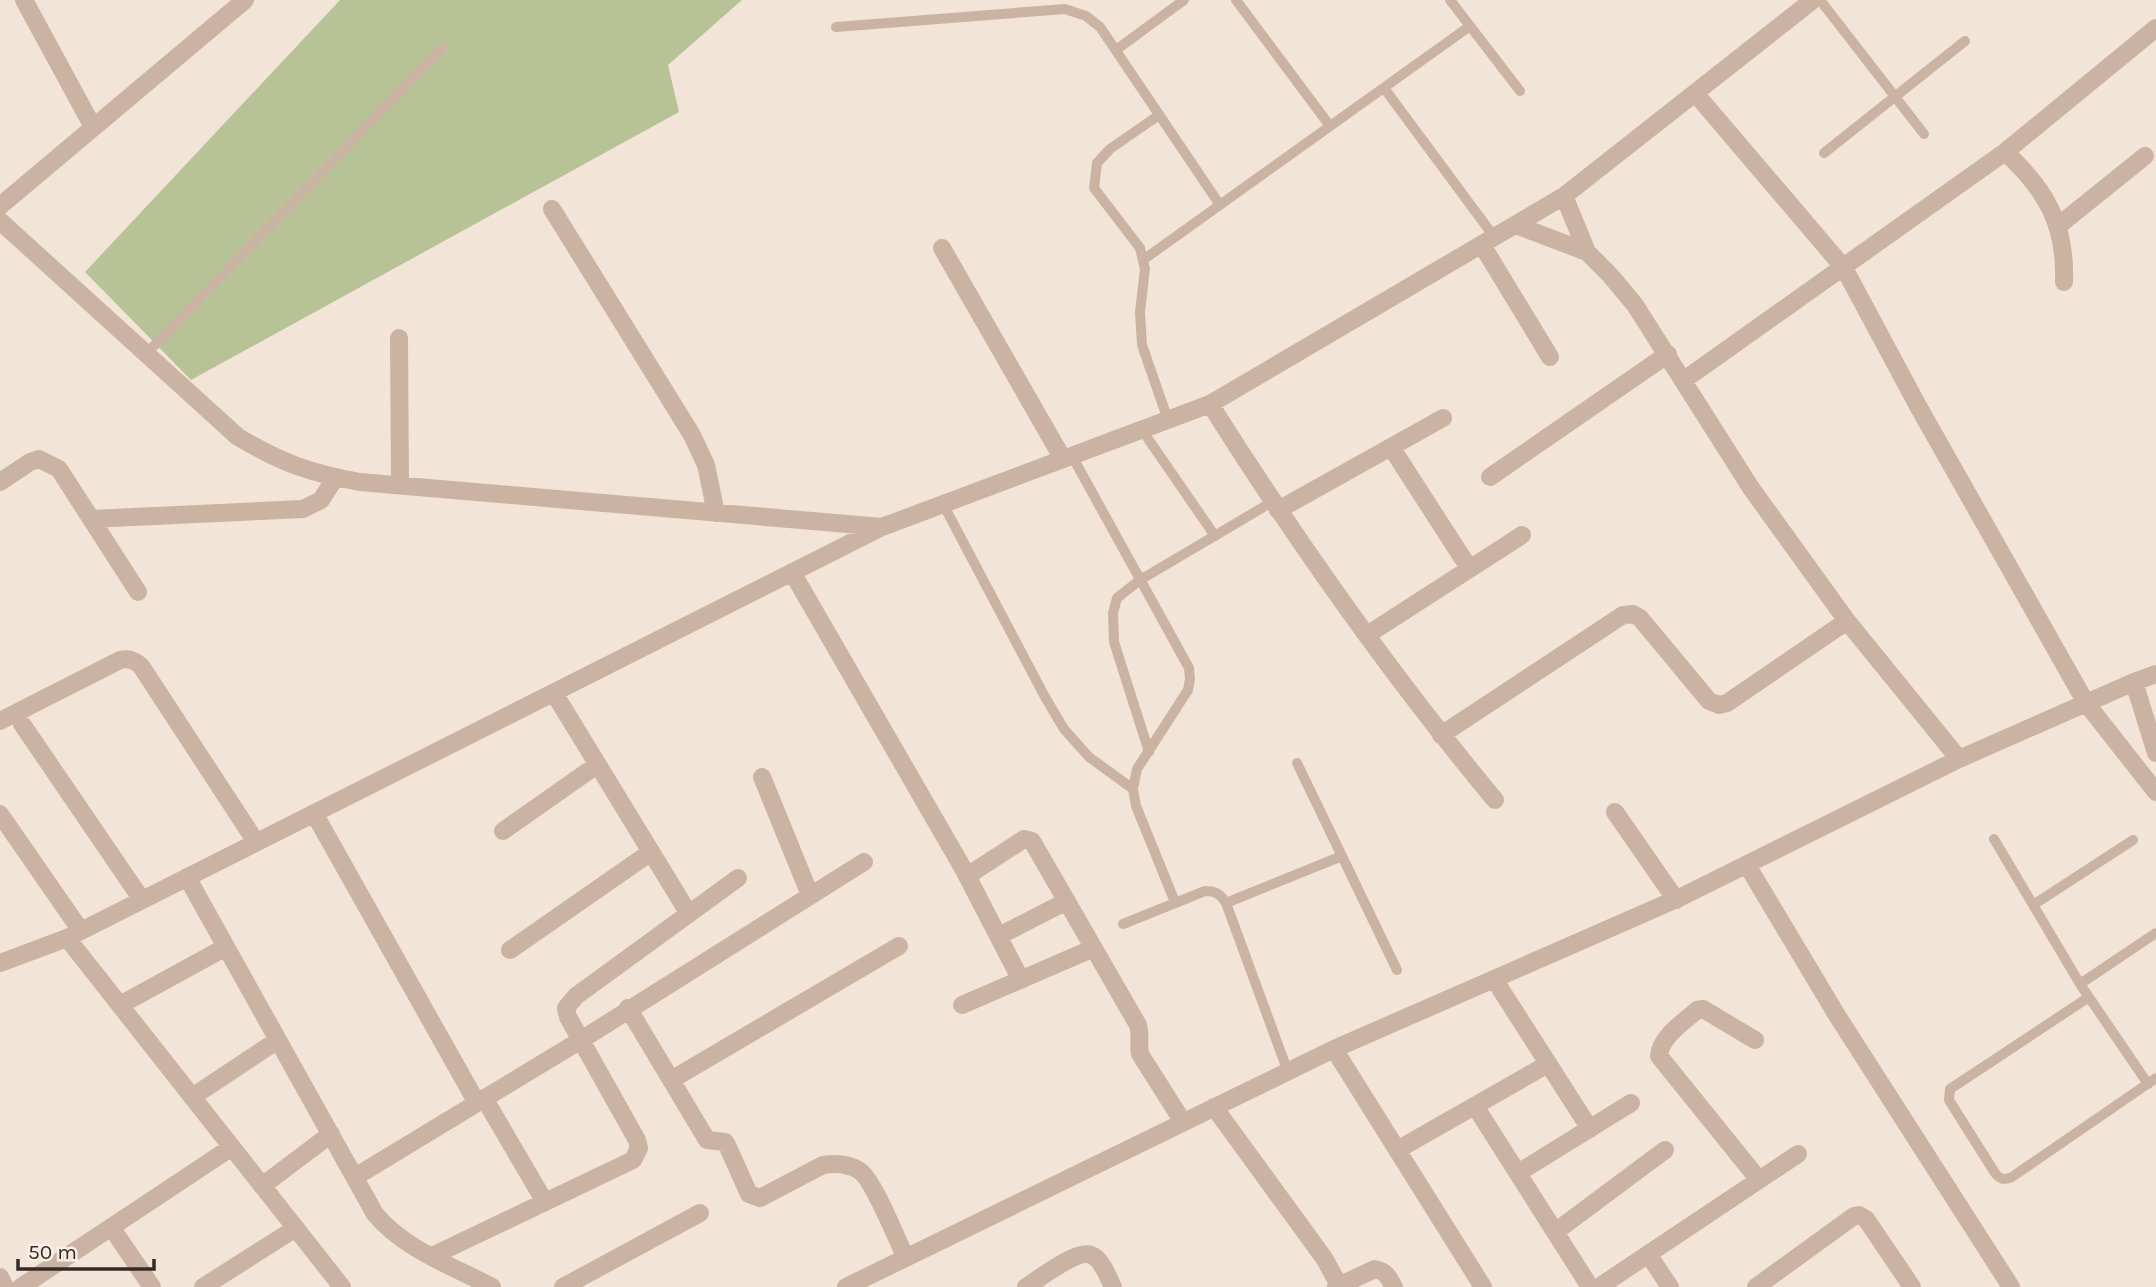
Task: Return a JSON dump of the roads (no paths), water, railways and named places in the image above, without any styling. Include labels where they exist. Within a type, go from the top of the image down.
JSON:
[{"type":"street","points":[[24,0],[93,127]]},
{"type":"street","points":[[0,963],[74,934],[882,527],[1210,404],[1564,196],[1813,0]]},
{"type":"street","points":[[0,206],[233,4]]},
{"type":"street","points":[[1684,380],[2006,152],[2156,28]]},
{"type":"street","points":[[1695,93],[1844,268],[2086,703],[2156,792]]},
{"type":"street","points":[[2006,152],[2028,173],[2046,198],[2063,245],[2064,282]]},
{"type":"street","points":[[2058,226],[2145,156]]},
{"type":"street","points":[[1564,196],[1587,252],[1635,305],[1751,488],[1847,621],[1959,759]]},
{"type":"street","points":[[552,209],[692,435],[706,465],[716,513]]},
{"type":"street","points":[[0,221],[238,437],[279,461],[335,478],[882,527]]},
{"type":"street","points":[[1516,225],[1587,252]]},
{"type":"street","points":[[1489,241],[1550,356]]},
{"type":"street","points":[[942,248],[1068,458]]},
{"type":"street","points":[[399,338],[400,485]]},
{"type":"street","points":[[1490,477],[1668,354]]},
{"type":"street","points":[[1210,404],[1275,506],[1367,635],[1441,735],[1495,800]]},
{"type":"street","points":[[1275,506],[1443,418]]},
{"type":"street","points":[[1391,447],[1469,568]]},
{"type":"street","points":[[0,482],[39,459],[59,469],[138,592]]},
{"type":"street","points":[[91,519],[303,509],[321,500],[335,478]]},
{"type":"street","points":[[1367,635],[1522,536]]},
{"type":"street","points":[[792,572],[967,876],[1021,979]]},
{"type":"street","points":[[1441,735],[1623,615],[1633,614],[1640,618],[1709,701],[1719,705],[1727,703],[1847,621]]},
{"type":"street","points":[[0,721],[120,660],[135,660],[256,842]]},
{"type":"street","points":[[846,1287],[1334,1049],[1676,900],[1959,759],[2156,674]]},
{"type":"street","points":[[2134,682],[2156,753]]},
{"type":"street","points":[[554,693],[689,914]]},
{"type":"street","points":[[22,724],[142,900]]},
{"type":"street","points":[[503,831],[597,765]]},
{"type":"street","points":[[762,777],[810,895]]},
{"type":"street","points":[[1615,812],[1676,900]]},
{"type":"street","points":[[314,813],[481,1100],[545,1202]]},
{"type":"street","points":[[0,814],[120,1005],[342,1287]]},
{"type":"street","points":[[967,876],[1028,839],[1032,841],[1138,1025],[1140,1054],[1183,1122]]},
{"type":"street","points":[[510,950],[651,852]]},
{"type":"street","points":[[355,1177],[581,1040],[863,862]]},
{"type":"street","points":[[1747,865],[1838,1017],[2011,1287]]},
{"type":"street","points":[[187,877],[375,1214],[405,1242],[492,1287]]},
{"type":"street","points":[[432,1256],[633,1160],[638,1154],[637,1140],[568,1017],[566,1008],[569,1002],[738,878]]},
{"type":"street","points":[[999,936],[1067,901]]},
{"type":"street","points":[[671,1080],[898,946]]},
{"type":"street","points":[[120,1005],[226,947]]},
{"type":"street","points":[[961,1005],[1094,948]]},
{"type":"street","points":[[1494,979],[1590,1129]]},
{"type":"street","points":[[628,1009],[707,1140],[725,1142],[727,1145],[752,1196],[760,1198],[824,1165],[834,1163],[850,1166],[867,1177],[906,1258]]},
{"type":"street","points":[[1755,1041],[1703,1009],[1697,1010],[1664,1041],[1659,1056],[1759,1180]]},
{"type":"street","points":[[192,1097],[278,1040]]},
{"type":"street","points":[[1334,1049],[1483,1287]]},
{"type":"street","points":[[1397,1150],[1548,1064]]},
{"type":"street","points":[[1518,1173],[1631,1103]]},
{"type":"street","points":[[1475,1106],[1590,1287]]},
{"type":"street","points":[[1214,1107],[1324,1258],[1338,1286],[1375,1269],[1388,1276],[1394,1287]]},
{"type":"street","points":[[262,1186],[331,1134]]},
{"type":"street","points":[[21,1287],[232,1147]]},
{"type":"street","points":[[1555,1232],[1665,1150]]},
{"type":"street","points":[[1599,1287],[1798,1154]]},
{"type":"street","points":[[563,1287],[700,1213]]},
{"type":"street","points":[[1756,1287],[1859,1215],[1866,1219],[1912,1287]]},
{"type":"street","points":[[111,1227],[152,1287]]},
{"type":"street","points":[[203,1287],[296,1228]]},
{"type":"street","points":[[1026,1287],[1081,1254],[1090,1254],[1099,1261],[1113,1287]]},
{"type":"street","points":[[1648,1254],[1670,1287]]},
{"type":"street","points":[[1051,1271],[1061,1287]]},
{"type":"street","points":[[0,1277],[5,1287]]},
{"type":"lane","points":[[1116,50],[1184,0]]},
{"type":"lane","points":[[1236,0],[1330,126]]},
{"type":"lane","points":[[1450,0],[1520,91]]},
{"type":"lane","points":[[1820,0],[1924,134]]},
{"type":"lane","points":[[836,27],[1065,9],[1086,16],[1100,27],[1220,205]]},
{"type":"lane","points":[[1143,260],[1470,26]]},
{"type":"lane","points":[[1824,153],[1965,41]]},
{"type":"lane","points":[[146,354],[442,48]]},
{"type":"lane","points":[[1384,88],[1489,241]]},
{"type":"lane","points":[[1159,115],[1110,149],[1097,163],[1094,188],[1140,248],[1145,269],[1140,312],[1142,345],[1168,420]]},
{"type":"lane","points":[[1142,430],[1215,536]]},
{"type":"lane","points":[[1068,458],[1189,668],[1188,690],[1138,769],[1133,789],[1136,806],[1175,902]]},
{"type":"lane","points":[[943,504],[1064,729],[1089,757],[1133,789]]},
{"type":"lane","points":[[1149,752],[1114,642],[1113,613],[1117,598],[1140,580],[1215,536],[1275,506]]},
{"type":"lane","points":[[1297,763],[1397,970]]},
{"type":"lane","points":[[1994,839],[2080,984],[2152,1081],[2012,1177],[2006,1180],[2000,1178],[1949,1100],[1950,1089],[2089,997]]},
{"type":"lane","points":[[2033,905],[2133,839]]},
{"type":"lane","points":[[1226,904],[1342,856]]},
{"type":"lane","points":[[1124,924],[1205,891],[1221,895],[1288,1072]]},
{"type":"lane","points":[[2080,984],[2156,933]]}]
